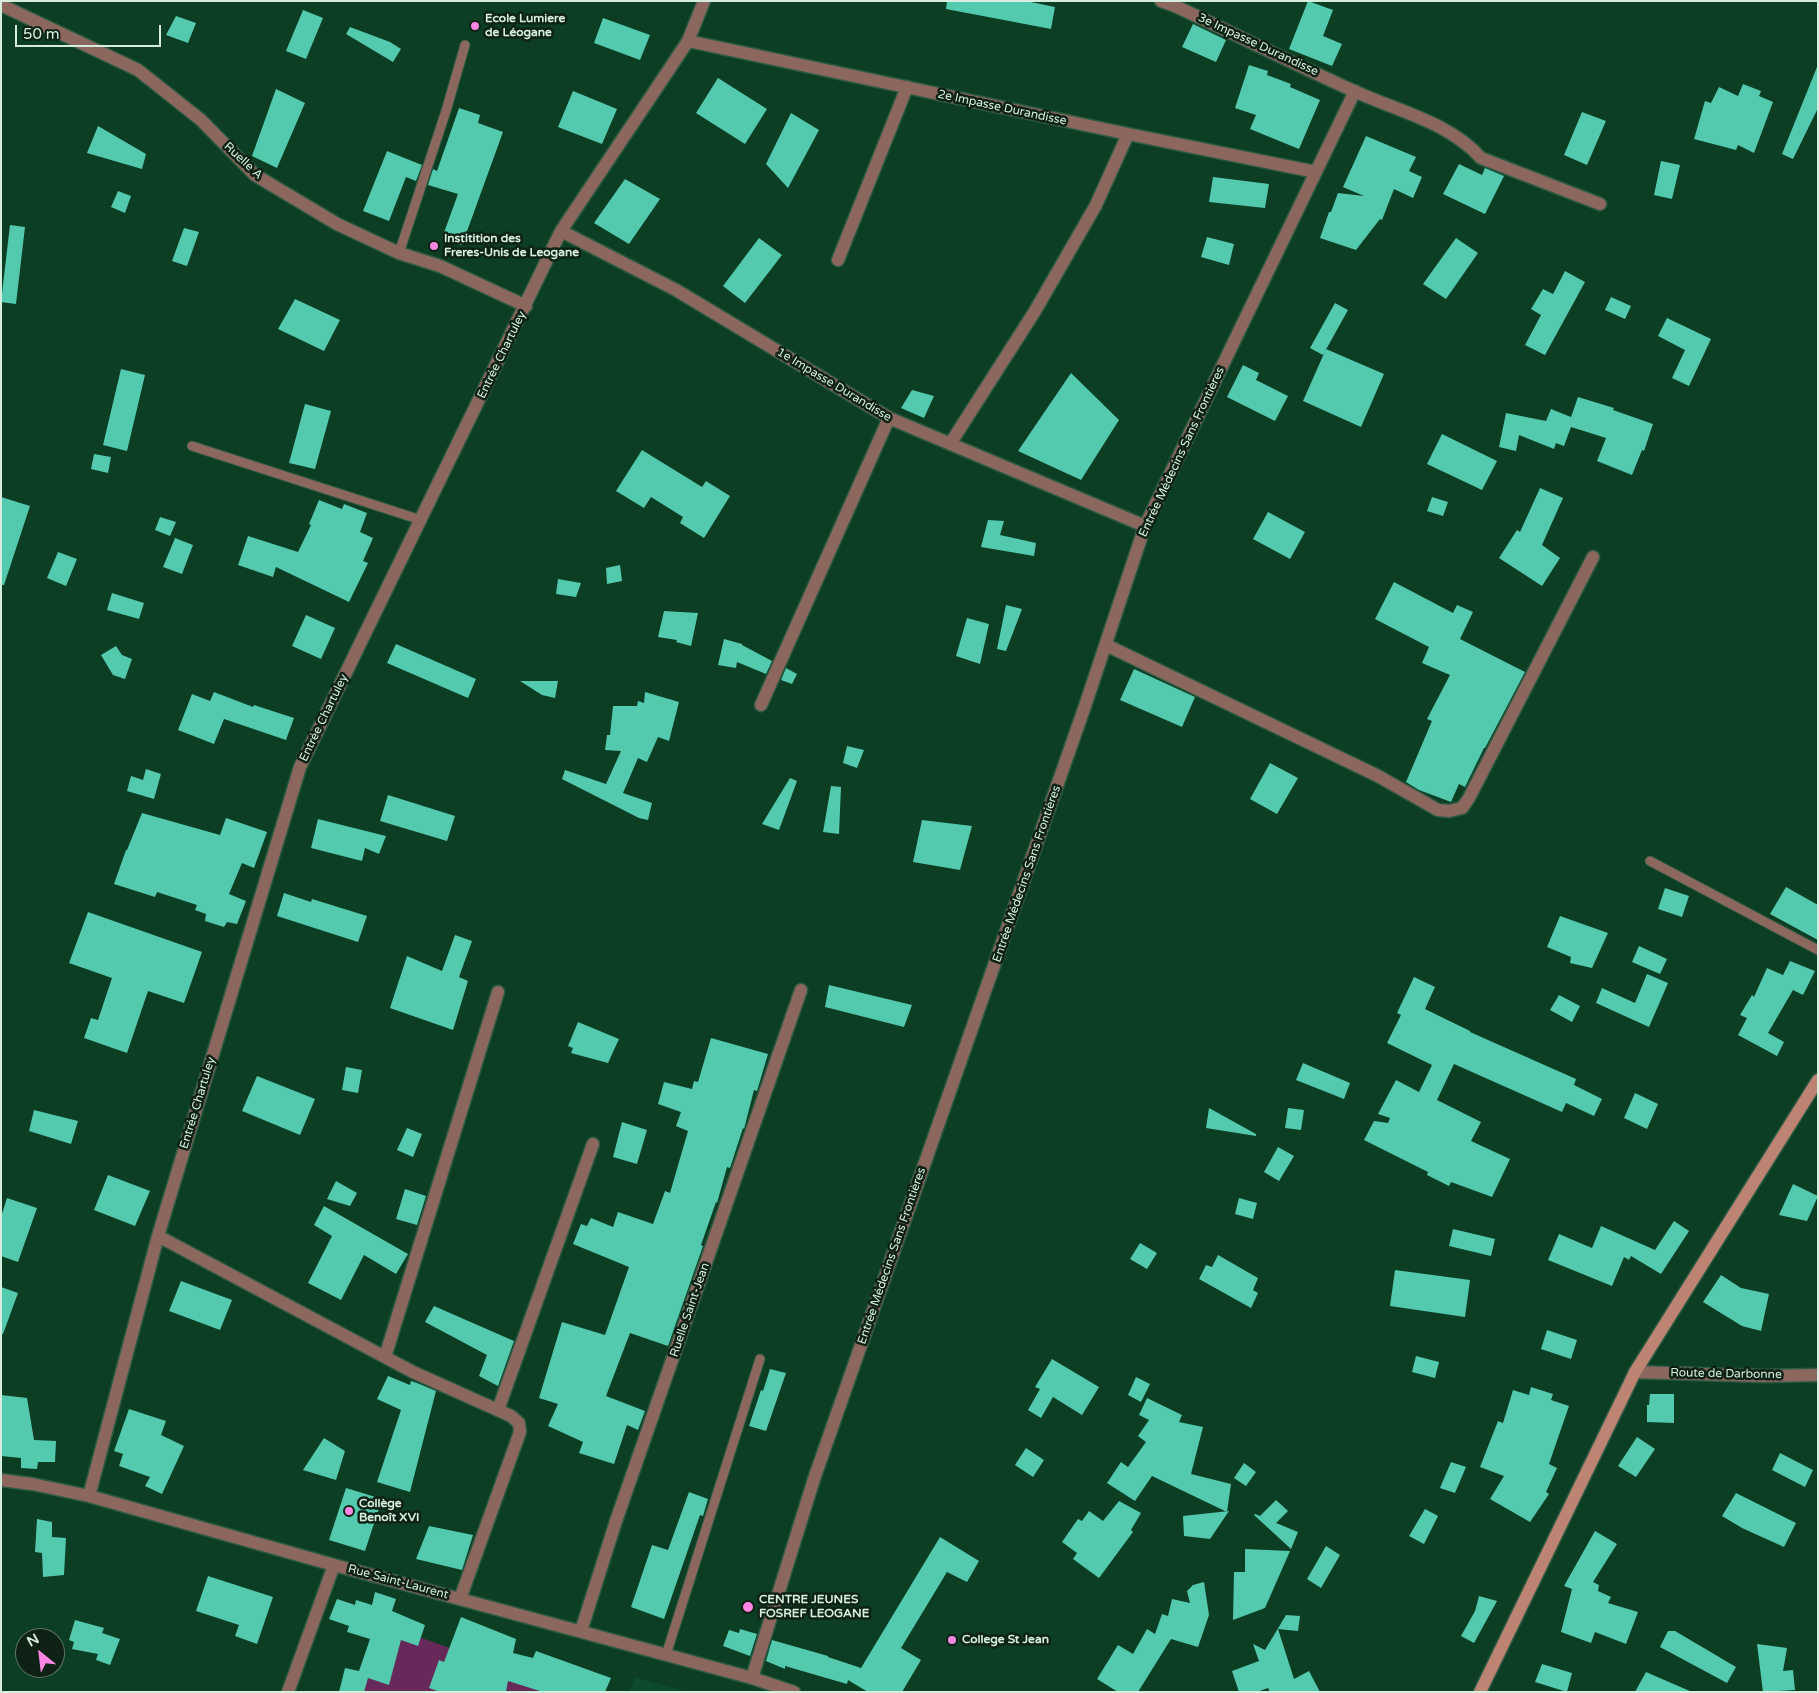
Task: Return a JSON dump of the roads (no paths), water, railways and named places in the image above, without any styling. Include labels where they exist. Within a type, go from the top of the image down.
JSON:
[{"type":"main road","points":[[1480,1692],[1635,1372],[1818,1080]]},
{"type":"street","name":"Entrée Chartuley","points":[[89,1496],[158,1236],[300,767],[561,231],[688,41],[704,1]]},
{"type":"street","name":"3e Impasse Durandisse","points":[[1161,1],[1355,92],[1452,132],[1481,158],[1600,204]]},
{"type":"street","name":"Ruelle A","points":[[1,5],[13,7],[138,70],[201,120],[254,175],[337,224],[399,253],[440,266],[526,306]]},
{"type":"street","name":"2e Impasse Durandisse","points":[[688,41],[1316,172]]},
{"type":"street","points":[[838,260],[907,88]]},
{"type":"street","name":"Entrée Médecins Sans Frontières","points":[[752,1678],[818,1469],[1106,645],[1145,526],[1355,92]]},
{"type":"street","points":[[950,444],[1035,311],[1096,205],[1128,134]]},
{"type":"street","name":"1e Impasse Durandisse","points":[[561,231],[676,290],[889,418],[1145,526]]},
{"type":"street","points":[[761,705],[889,418]]},
{"type":"street","points":[[1106,645],[1378,776],[1438,810],[1449,811],[1462,808],[1469,798],[1593,557]]},
{"type":"street","name":"Ruelle Saint-Jean","points":[[581,1631],[616,1521],[801,990]]},
{"type":"street","points":[[385,1357],[498,992]]},
{"type":"street","points":[[498,1410],[593,1144]]},
{"type":"street","points":[[158,1236],[413,1372],[511,1416],[519,1423],[520,1432],[460,1599]]},
{"type":"street","name":"Route de Darbonne","points":[[1635,1372],[1763,1376],[1818,1375]]},
{"type":"street","name":"Rue Saint-Laurent","points":[[1,1480],[32,1484],[89,1496],[334,1565],[752,1678],[794,1692]]},
{"type":"street","points":[[288,1692],[334,1565]]},
{"type":"lane","points":[[399,253],[446,111],[465,45]]},
{"type":"lane","points":[[192,446],[421,520]]},
{"type":"lane","points":[[1650,861],[1818,950]]},
{"type":"lane","points":[[666,1655],[760,1359]]},
{"type":"place","name":"Ecole Lumiere de Léogane","points":[[475,26]]},
{"type":"place","name":"Institition des Freres-Unis de Leogane","points":[[434,246]]},
{"type":"place","name":"Collège Benoît XVI","points":[[349,1511]]},
{"type":"place","name":"CENTRE JEUNES FOSREF LEOGANE","points":[[748,1607]]},
{"type":"place","name":"College St Jean","points":[[952,1640]]}]
